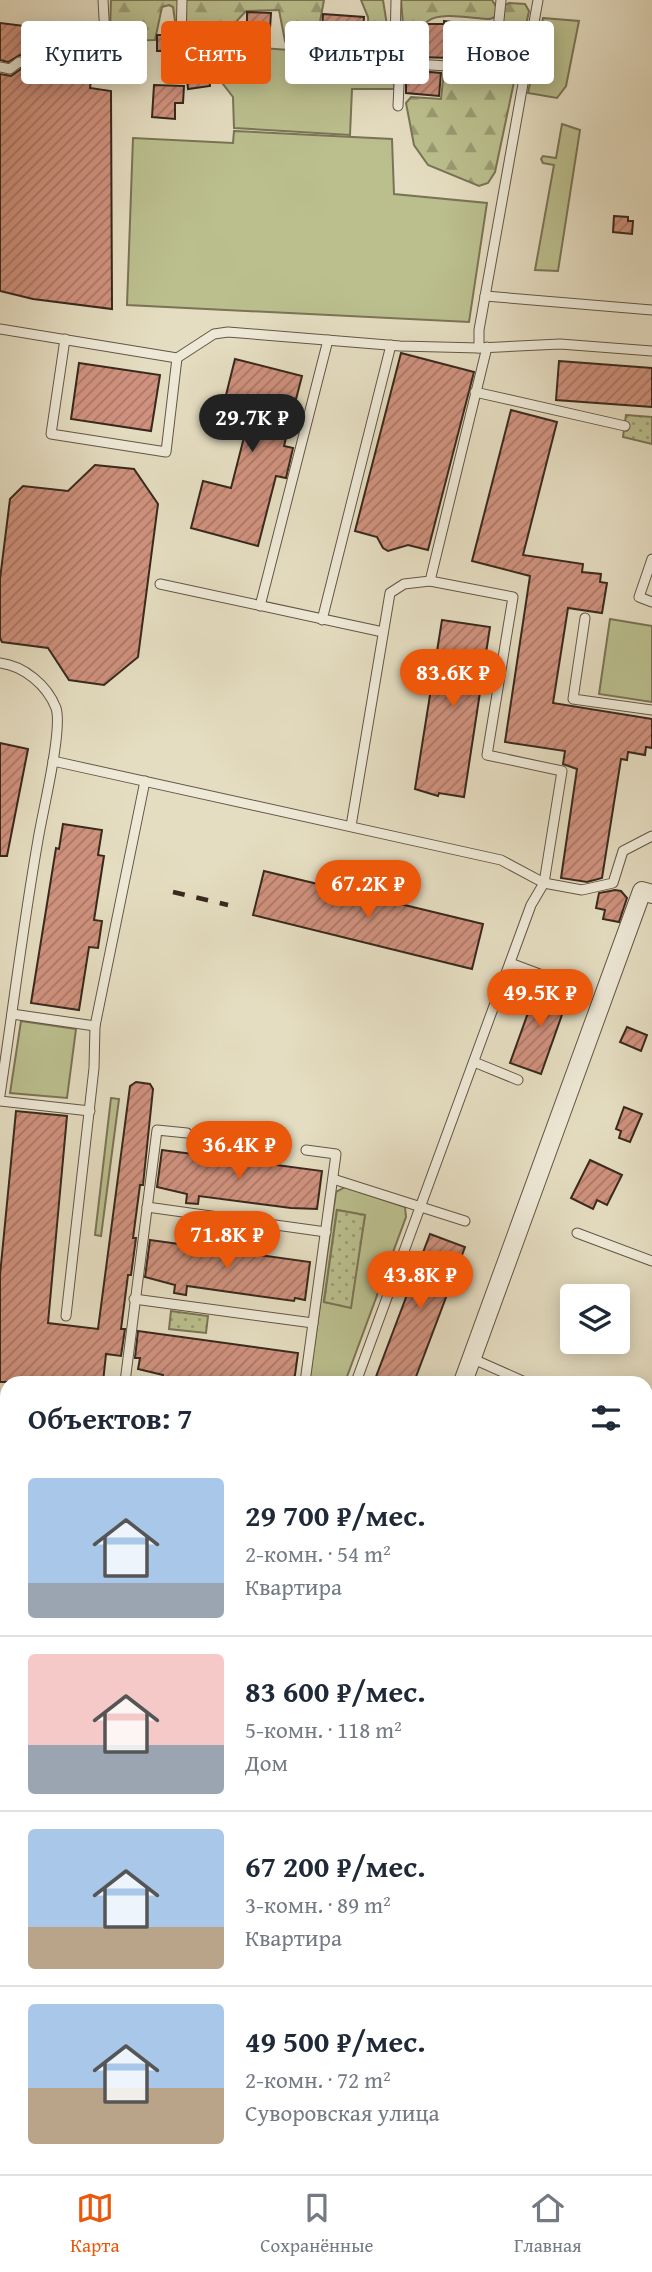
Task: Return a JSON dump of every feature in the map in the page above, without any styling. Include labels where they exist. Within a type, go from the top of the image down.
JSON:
[{"type":"street","points":[[465,1376],[642,891],[652,894]]},
{"type":"lane","points":[[0,68],[10,69],[19,62],[98,74],[105,36],[103,0]]},
{"type":"lane","points":[[182,0],[182,21]]},
{"type":"lane","points":[[396,0],[396,21]]},
{"type":"lane","points":[[429,65],[494,69],[501,0]]},
{"type":"lane","points":[[430,581],[475,392],[483,347],[485,296],[538,0]]},
{"type":"lane","points":[[398,106],[399,84]]},
{"type":"lane","points":[[485,296],[652,310]]},
{"type":"lane","points":[[0,329],[177,358],[214,334],[228,332],[391,345],[483,347],[560,344],[652,351]]},
{"type":"lane","points":[[65,339],[51,434],[166,452],[179,366],[177,358]]},
{"type":"lane","points":[[260,606],[328,340]]},
{"type":"lane","points":[[322,620],[391,345]]},
{"type":"lane","points":[[475,392],[625,426]]},
{"type":"lane","points":[[652,559],[639,597],[652,602]]},
{"type":"lane","points":[[351,826],[390,593],[404,584],[430,581],[513,597],[487,755],[562,771],[544,883],[531,905],[358,1376]]},
{"type":"lane","points":[[160,584],[383,632]]},
{"type":"lane","points":[[585,618],[573,699],[652,710]]},
{"type":"lane","points":[[0,663],[24,671],[49,695],[57,711],[53,761],[0,1095]]},
{"type":"lane","points":[[53,761],[501,860],[544,883],[582,890],[608,885],[616,878],[623,851],[652,836]]},
{"type":"lane","points":[[66,1316],[90,1111],[95,1026],[145,781]]},
{"type":"lane","points":[[510,963],[566,984]]},
{"type":"lane","points":[[12,1014],[95,1026]]},
{"type":"lane","points":[[474,1062],[518,1080]]},
{"type":"lane","points":[[0,1101],[90,1111]]},
{"type":"lane","points":[[126,1376],[157,1130],[187,1133]]},
{"type":"lane","points":[[306,1150],[336,1154],[306,1376]]},
{"type":"lane","points":[[333,1179],[465,1221]]},
{"type":"lane","points":[[146,1207],[326,1232]]},
{"type":"lane","points":[[577,1233],[652,1261]]},
{"type":"lane","points":[[134,1299],[313,1323]]},
{"type":"lane","points":[[471,1358],[512,1376]]},
{"type":"green space","points":[[111,0],[324,0],[320,21],[285,21],[285,41],[279,10],[246,11],[237,21],[175,21],[173,7],[169,5],[162,7],[155,40],[147,40],[147,21],[110,21]]},
{"type":"green space","points":[[361,0],[383,0],[386,21],[368,21]]},
{"type":"green space","points":[[401,0],[492,0],[497,8],[495,17],[490,19],[441,16],[428,21],[403,21]]},
{"type":"green space","points":[[525,4],[529,11],[527,21],[501,21],[505,5]]},
{"type":"green space","points":[[543,18],[579,21],[566,86],[557,98],[528,93],[530,84],[554,84],[554,21],[542,21]]},
{"type":"green space","points":[[271,49],[285,50],[285,84],[394,84],[394,89],[352,89],[350,135],[234,128],[233,97],[223,84],[271,84]]},
{"type":"green space","points":[[443,80],[443,84],[514,84],[495,172],[488,183],[479,186],[428,165],[414,145],[406,103],[411,97],[441,99]]},
{"type":"green space","points":[[562,124],[580,130],[558,271],[535,270],[554,165],[543,163],[541,159],[543,156],[556,158]]},
{"type":"green space","points":[[234,131],[392,139],[394,194],[487,203],[469,322],[127,305],[133,138],[233,143]]},
{"type":"green space","points":[[626,415],[652,417],[652,444],[623,437]]},
{"type":"green space","points":[[610,619],[652,626],[652,702],[599,694]]},
{"type":"green space","points":[[21,1021],[76,1029],[67,1098],[10,1093]]},
{"type":"green space","points":[[111,1098],[119,1099],[101,1236],[95,1235]]},
{"type":"green space","points":[[345,1187],[405,1207],[406,1217],[347,1376],[310,1376],[336,1192]],"holes":[[[337,1210],[365,1215],[350,1307],[324,1302]]]},
{"type":"green space","points":[[337,1210],[365,1215],[351,1308],[324,1302]]},
{"type":"green space","points":[[183,1220],[220,1225],[217,1242],[180,1237]]},
{"type":"green space","points":[[171,1311],[208,1316],[206,1333],[169,1329]]},
{"type":"building","points":[[247,12],[271,13],[270,21],[247,21]]},
{"type":"building","points":[[323,14],[364,17],[364,21],[323,21]]},
{"type":"building","points":[[0,23],[21,26],[21,55],[8,62],[0,60]]},
{"type":"building","points":[[429,24],[443,24],[443,58],[429,57]]},
{"type":"building","points":[[157,35],[161,35],[161,51],[157,51]]},
{"type":"building","points":[[21,69],[21,84],[90,84],[90,88],[111,91],[112,309],[33,299],[0,291],[0,74],[11,76]]},
{"type":"building","points":[[429,72],[441,73],[439,96],[406,93],[406,84],[429,84]]},
{"type":"building","points":[[188,84],[210,84],[210,86],[188,89]]},
{"type":"building","points":[[154,85],[184,86],[183,103],[175,103],[175,119],[152,117]]},
{"type":"building","points":[[614,216],[628,217],[628,221],[633,221],[632,234],[613,232]]},
{"type":"building","points":[[401,353],[474,372],[428,550],[408,545],[388,551],[377,537],[355,531]]},
{"type":"building","points":[[235,359],[302,376],[284,446],[293,448],[286,478],[276,476],[258,546],[191,528],[203,481],[231,488],[250,414],[223,407]]},
{"type":"building","points":[[559,361],[652,368],[652,407],[556,400]]},
{"type":"building","points":[[79,363],[160,375],[151,431],[71,419]]},
{"type":"building","points":[[511,410],[557,422],[523,555],[583,564],[582,572],[601,574],[600,582],[607,583],[602,613],[568,608],[553,703],[652,719],[652,748],[646,747],[645,755],[628,752],[627,760],[621,759],[602,878],[587,882],[561,878],[577,769],[563,764],[565,751],[505,742],[530,576],[472,561]]},
{"type":"building","points":[[95,465],[134,469],[158,504],[138,657],[104,685],[69,680],[48,648],[2,642],[0,638],[0,579],[10,499],[23,486],[68,491]]},
{"type":"building","points":[[442,620],[490,627],[464,797],[439,793],[438,796],[415,789]]},
{"type":"building","points":[[0,743],[28,749],[7,856],[0,856]]},
{"type":"building","points":[[63,824],[102,830],[98,855],[104,856],[94,920],[102,921],[98,948],[89,947],[79,1010],[31,1003],[56,848],[59,849]]},
{"type":"building","points":[[264,871],[483,924],[472,969],[253,915]]},
{"type":"building","points":[[621,891],[627,898],[619,922],[603,919],[605,910],[596,908],[599,893]]},
{"type":"building","points":[[538,985],[569,995],[541,1074],[510,1063]]},
{"type":"building","points":[[627,1027],[647,1035],[641,1051],[620,1042]]},
{"type":"building","points":[[136,1082],[150,1084],[153,1089],[143,1185],[140,1185],[133,1238],[136,1238],[121,1329],[125,1329],[121,1356],[106,1354],[104,1376],[0,1376],[0,1275],[16,1111],[67,1116],[48,1323],[98,1329],[130,1086]]},
{"type":"building","points":[[624,1107],[642,1114],[630,1142],[619,1138],[621,1131],[616,1129]]},
{"type":"building","points":[[162,1150],[322,1171],[317,1209],[199,1196],[198,1204],[186,1203],[187,1194],[157,1187]]},
{"type":"building","points":[[590,1160],[622,1175],[607,1205],[597,1200],[593,1209],[571,1198]]},
{"type":"building","points":[[430,1234],[465,1247],[416,1376],[376,1376]]},
{"type":"building","points":[[150,1240],[310,1262],[305,1300],[295,1298],[294,1301],[187,1286],[186,1295],[174,1293],[175,1285],[145,1277]]},
{"type":"building","points":[[138,1331],[298,1353],[295,1376],[163,1376],[138,1369],[140,1358],[135,1358]]},
{"type":"railway","points":[[173,892],[228,905]]}]
